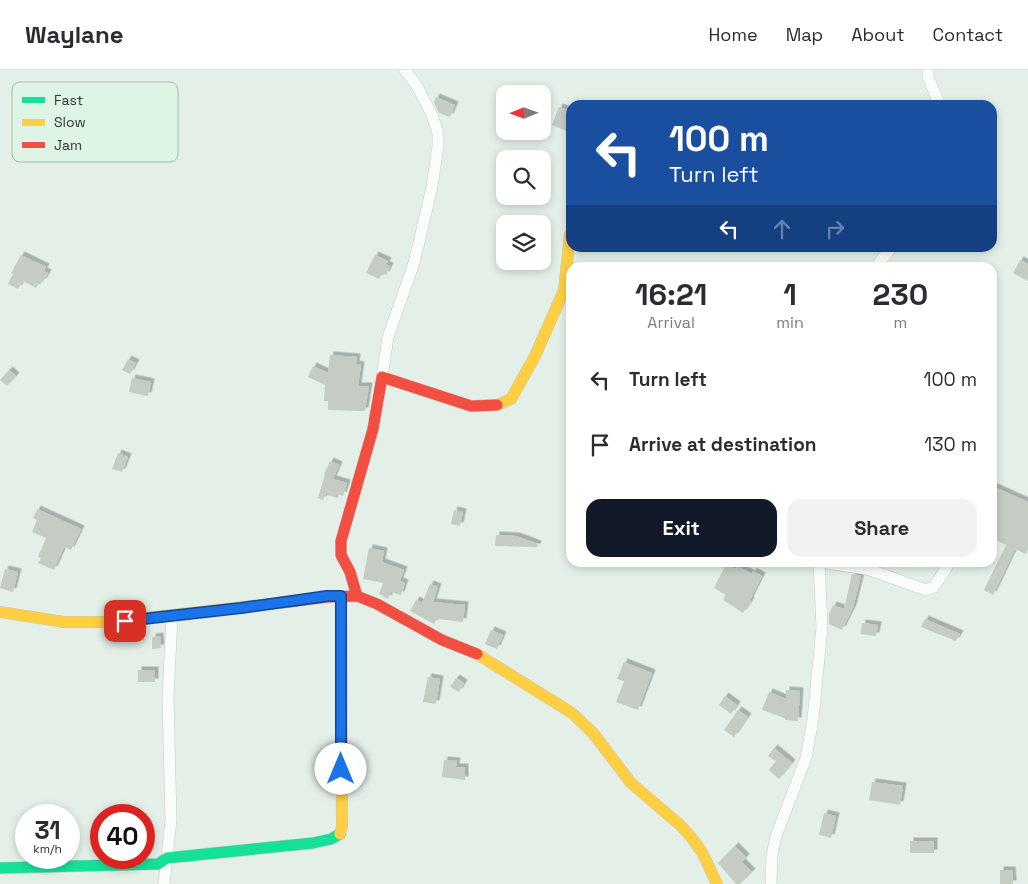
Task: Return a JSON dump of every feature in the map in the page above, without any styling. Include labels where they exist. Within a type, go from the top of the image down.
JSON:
[{"type":"street","points":[[357,596],[350,572],[340,555],[341,541],[373,429],[388,337],[414,263],[432,188],[438,146],[438,133],[432,115],[417,86],[405,70]]},
{"type":"street","points":[[928,70],[928,76],[938,100]]},
{"type":"street","points":[[880,262],[888,252]]},
{"type":"street","points":[[382,377],[471,406],[493,406],[511,399],[535,356],[564,290],[566,271]]},
{"type":"street","points":[[771,884],[772,856],[776,836],[806,758],[813,719],[822,627],[819,567]]},
{"type":"street","points":[[870,567],[926,590],[934,587],[947,567]]},
{"type":"street","points":[[0,612],[64,622],[110,622],[327,596],[357,596],[378,604],[442,640],[474,652],[572,713],[593,734],[632,783],[691,837],[702,852],[717,884]]},
{"type":"street","points":[[0,868],[158,864],[167,858],[313,843],[331,839],[340,834],[342,826],[341,596]]},
{"type":"street","points":[[164,884],[171,820],[168,697],[172,616]]},
{"type":"building","points":[[436,97],[455,105],[450,117],[439,113],[434,102]]},
{"type":"building","points":[[559,107],[566,109],[566,131],[552,125]]},
{"type":"building","points":[[21,255],[46,267],[44,271],[48,273],[43,282],[40,281],[36,288],[23,281],[18,289],[8,284],[13,274],[11,273]]},
{"type":"building","points":[[375,255],[388,261],[386,265],[390,266],[386,275],[382,273],[379,279],[366,273]]},
{"type":"building","points":[[1020,260],[1028,264],[1028,281],[1013,273]]},
{"type":"building","points":[[330,355],[357,357],[356,364],[361,365],[358,386],[369,386],[365,411],[328,410],[328,401],[324,401],[325,385],[308,377],[313,366],[328,373]]},
{"type":"building","points":[[128,359],[136,363],[130,374],[122,370]]},
{"type":"building","points":[[9,370],[16,376],[7,386],[0,380]]},
{"type":"building","points":[[132,378],[151,382],[148,396],[129,392]]},
{"type":"building","points":[[118,453],[128,457],[122,472],[112,469]]},
{"type":"building","points":[[330,461],[339,465],[333,479],[347,483],[343,496],[339,494],[338,498],[327,495],[327,491],[323,500],[318,498],[324,474]]},
{"type":"building","points":[[997,488],[1028,502],[1028,549],[1026,554],[1015,549],[993,595],[984,590],[995,567],[997,567],[1006,545],[997,540]]},
{"type":"building","points":[[37,509],[81,529],[71,550],[64,547],[54,570],[38,563],[41,558],[38,557],[46,538],[32,532],[37,520],[33,518]]},
{"type":"building","points":[[454,510],[463,512],[460,526],[451,524]]},
{"type":"building","points":[[496,535],[516,536],[538,544],[537,547],[495,546]]},
{"type":"building","points":[[369,548],[384,551],[382,562],[404,570],[400,581],[405,583],[401,595],[391,592],[388,599],[379,594],[383,583],[363,579]]},
{"type":"building","points":[[724,567],[736,569],[739,567],[752,574],[753,571],[762,576],[751,601],[743,613],[723,600],[726,595],[714,588]]},
{"type":"building","points":[[5,569],[18,572],[13,592],[0,588]]},
{"type":"building","points":[[852,574],[861,576],[853,608],[842,630],[829,624],[829,614],[833,605],[844,609]]},
{"type":"building","points":[[430,584],[438,587],[433,602],[465,605],[463,622],[437,619],[434,624],[410,611],[416,600],[422,603]]},
{"type":"building","points":[[925,619],[960,634],[956,641],[921,627]]},
{"type":"building","points":[[862,623],[878,625],[876,636],[861,634]]},
{"type":"building","points":[[491,630],[503,635],[497,649],[485,644]]},
{"type":"building","points":[[160,636],[161,648],[152,649],[152,637]]},
{"type":"building","points":[[624,662],[652,673],[638,710],[616,702],[624,681],[617,679]]},
{"type":"building","points":[[138,670],[155,670],[155,682],[138,682]]},
{"type":"building","points":[[428,677],[440,679],[436,704],[423,702]]},
{"type":"building","points":[[456,678],[464,683],[459,692],[450,687]]},
{"type":"building","points":[[786,690],[800,691],[798,721],[785,720],[785,718],[762,710],[769,692],[786,699]]},
{"type":"building","points":[[725,696],[737,705],[731,714],[719,705]]},
{"type":"building","points":[[738,710],[748,717],[734,737],[724,730]]},
{"type":"building","points":[[774,748],[792,763],[779,779],[769,770],[776,761],[768,756]]},
{"type":"building","points":[[444,760],[457,761],[456,767],[465,767],[465,780],[442,777]]},
{"type":"building","points":[[872,782],[903,786],[900,805],[869,800]]},
{"type":"building","points":[[824,813],[836,816],[831,838],[819,835]]},
{"type":"building","points":[[910,841],[934,841],[934,853],[910,853]]},
{"type":"building","points":[[735,846],[746,857],[742,862],[752,872],[740,884],[736,884],[718,863]]},
{"type":"building","points":[[1000,870],[1012,870],[1013,884],[1000,884]]},
{"type":"traffic: fast","points":[[0,868],[158,864],[167,858],[313,843],[331,839],[340,834]]},
{"type":"traffic: slow","points":[[567,262],[568,252]]},
{"type":"traffic: slow","points":[[497,405],[511,399],[535,356],[564,290],[566,271]]},
{"type":"traffic: slow","points":[[340,834],[342,826],[341,596]]},
{"type":"traffic: slow","points":[[0,612],[64,622],[110,622],[288,602]]},
{"type":"traffic: slow","points":[[477,654],[572,713],[593,733],[631,783],[680,825],[691,837],[702,852],[717,884]]},
{"type":"traffic: jam","points":[[357,596],[350,572],[341,555],[341,541],[373,429],[382,377],[471,406],[497,405]]},
{"type":"traffic: jam","points":[[288,602],[327,597],[357,596],[377,604],[442,640],[477,654]]},
{"type":"route","points":[[125,621],[327,596],[341,596],[341,769]]}]
